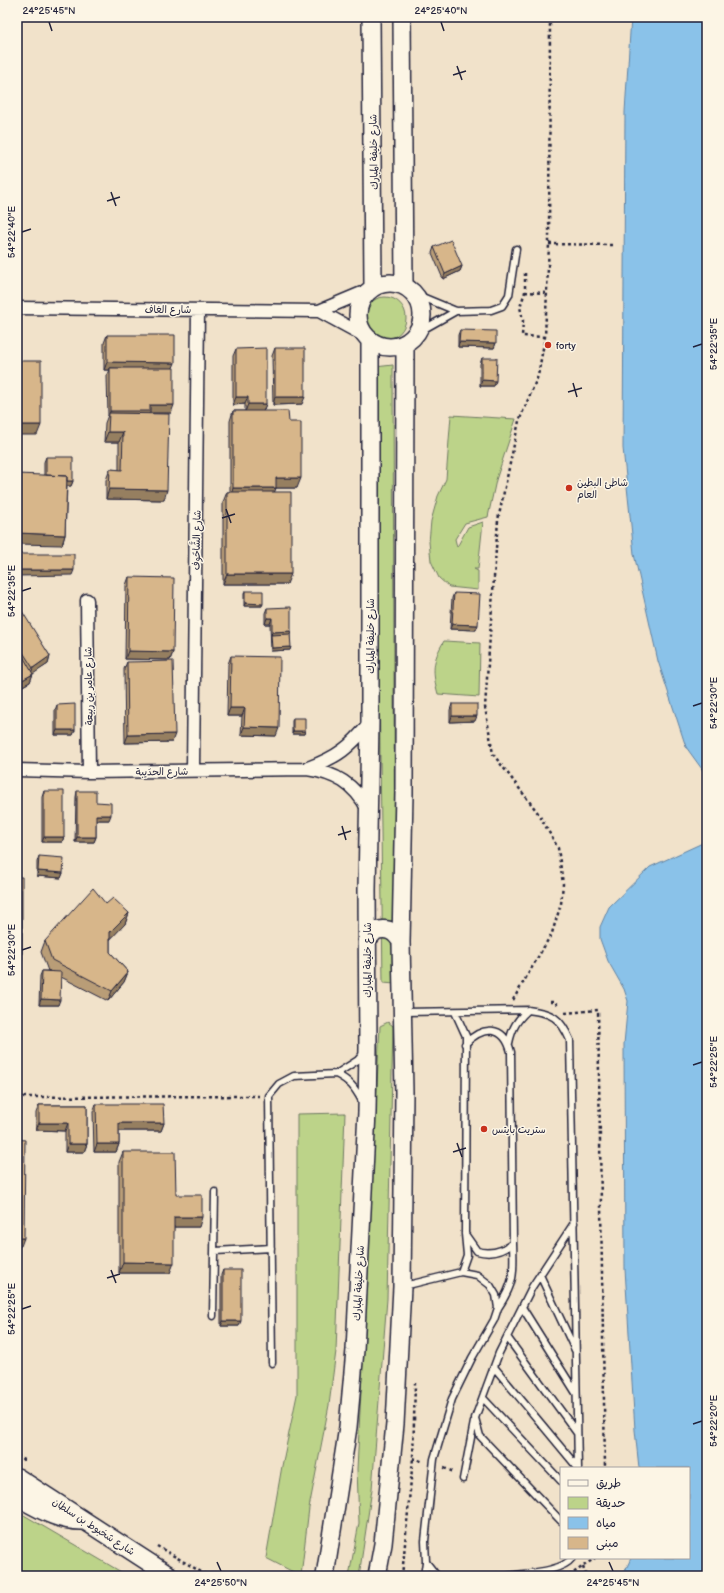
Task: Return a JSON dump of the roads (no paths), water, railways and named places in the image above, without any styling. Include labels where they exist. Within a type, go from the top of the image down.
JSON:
[{"type":"street","name":"شارع خليفة المبارك","points":[[371,17],[371,289]]},
{"type":"street","points":[[402,17],[409,290]]},
{"type":"street","points":[[387,283],[409,290],[420,303],[422,313],[421,323],[411,338],[392,348],[382,347],[367,339],[359,327],[357,312],[362,298],[371,289],[387,283]]},
{"type":"street","name":"شارع الغاف","points":[[17,308],[319,311],[371,289]]},
{"type":"street","name":"شارع الشَّاحُوف","points":[[193,770],[198,310]]},
{"type":"street","name":"شارع الغاف","points":[[319,311],[367,339]]},
{"type":"street","points":[[377,1576],[383,1544],[395,1424],[402,1287],[404,1107],[401,1012],[401,942],[411,338]]},
{"type":"street","name":"شارع خليفة المبارك","points":[[323,1573],[348,1427],[355,1350],[367,1112],[368,810],[370,723],[367,339]]},
{"type":"street","name":"شارع عامر بن ربيعة","points":[[86,600],[89,772]]},
{"type":"street","name":"شارع الحدَيبة","points":[[307,769],[338,755],[353,744],[370,723]]},
{"type":"street","name":"شارع الحدَيبة","points":[[17,770],[89,772],[307,769],[324,771],[342,780],[362,799],[368,810]]},
{"type":"street","points":[[367,940],[375,931],[382,929],[394,932],[401,942]]},
{"type":"street","name":"شارع شخبوط بن سلطان","points":[[17,1477],[170,1576]]},
{"type":"street","points":[[17,1497],[48,1514],[61,1519],[86,1521]]},
{"type":"street","points":[[383,1544],[387,1576]]},
{"type":"lane","points":[[409,290],[456,311],[491,310],[502,306],[509,295],[516,249]]},
{"type":"lane","points":[[411,338],[456,311]]},
{"type":"lane","points":[[401,1012],[528,1010],[546,1012],[557,1018],[564,1027],[570,1040],[578,1467]]},
{"type":"lane","points":[[424,1576],[426,1562],[426,1534],[434,1459],[452,1400],[472,1358],[494,1320],[498,1308],[509,1292],[514,1273],[512,1243],[511,1052],[509,1043],[512,1029],[518,1019],[528,1010]]},
{"type":"lane","points":[[455,1012],[466,1036],[465,1234],[467,1255],[461,1272]]},
{"type":"lane","points":[[465,1044],[474,1035],[487,1030],[502,1034],[509,1043]]},
{"type":"lane","points":[[336,1074],[358,1060],[368,1048]]},
{"type":"lane","points":[[272,1363],[269,1096],[279,1084],[294,1076],[336,1074],[348,1080],[356,1089],[367,1112]]},
{"type":"lane","points":[[213,1316],[215,1192]]},
{"type":"lane","points":[[463,1479],[475,1418],[507,1337],[540,1275],[574,1222]]},
{"type":"lane","points":[[465,1234],[477,1251],[483,1253],[498,1252],[506,1249],[512,1243]]},
{"type":"lane","points":[[214,1251],[271,1248]]},
{"type":"lane","points":[[402,1287],[461,1272],[477,1275],[490,1285],[496,1295],[498,1308]]},
{"type":"lane","points":[[540,1275],[576,1353]]},
{"type":"lane","points":[[522,1307],[577,1394]]},
{"type":"lane","points":[[507,1337],[578,1433]]},
{"type":"lane","points":[[494,1368],[577,1467]]},
{"type":"lane","points":[[483,1398],[560,1480]]},
{"type":"lane","points":[[475,1418],[480,1436],[560,1520]]},
{"type":"lane","points":[[510,1576],[548,1570],[568,1564],[571,1559]]},
{"type":"lane","points":[[426,1562],[437,1576]]},
{"type":"water","points":[[631,17],[707,17],[707,776],[686,747],[658,661],[634,554],[623,448],[625,112]]},
{"type":"water","points":[[707,841],[707,1576],[618,1576],[627,1567],[631,1559],[690,1559],[690,1467],[639,1467],[635,1430],[625,1269],[624,1044],[628,1001],[624,989],[608,961],[600,939],[600,927],[609,907],[650,867]]},
{"type":"place","name":"forty","points":[[548,345]]},
{"type":"place","name":"شاطئ البطين العام","points":[[569,488]]},
{"type":"place","name":"ستريت بايتس","points":[[484,1129]]}]
